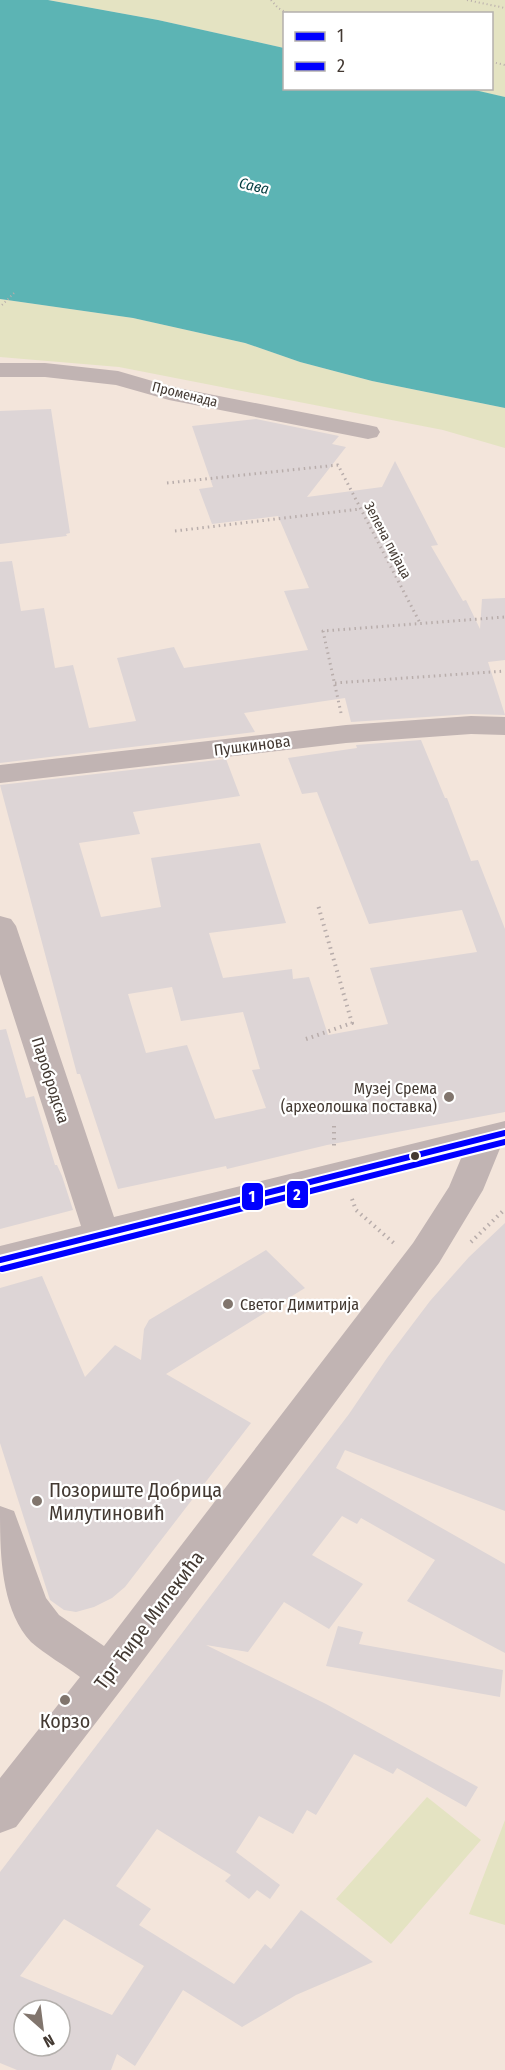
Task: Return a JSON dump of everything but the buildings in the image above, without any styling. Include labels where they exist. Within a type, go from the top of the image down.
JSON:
[{"type":"street","name":"Променада","points":[[0,370],[45,370],[118,378],[169,393],[368,432]]},
{"type":"street","name":"Пушкинова","points":[[0,774],[346,734],[471,725],[505,726]]},
{"type":"street","name":"Паробродска","points":[[0,926],[102,1234]]},
{"type":"street","points":[[0,1260],[497,1135]]},
{"type":"street","name":"Трг Ћире Милекића","points":[[0,1812],[109,1673],[410,1273],[465,1190],[497,1135]]},
{"type":"street","points":[[0,1523],[28,1607],[44,1628],[109,1673]]},
{"type":"path","points":[[271,0],[285,12]]},
{"type":"path","points":[[467,0],[505,8]]},
{"type":"path","points":[[2,305],[15,292]]},
{"type":"path","name":"Зелена пијаца","points":[[167,483],[338,465],[420,623]]},
{"type":"path","points":[[175,531],[360,509]]},
{"type":"path","points":[[346,734],[323,631],[505,617]]},
{"type":"path","points":[[335,683],[505,671]]},
{"type":"path","points":[[306,1039],[352,1023],[318,905]]},
{"type":"path","points":[[334,1126],[334,1148],[356,1210],[410,1273]]},
{"type":"green space","points":[[48,0],[505,0],[505,97],[471,90],[493,90],[493,12],[283,12],[283,48],[158,20]]},
{"type":"green space","points":[[0,299],[133,318],[245,343],[300,362],[372,381],[505,408],[505,448],[443,430],[119,367],[0,357]]},
{"type":"green space","points":[[427,1797],[481,1840],[391,1944],[336,1899]]},
{"type":"green space","points":[[505,1820],[505,1925],[469,1914]]},
{"type":"water","name":"Сава","points":[[0,0],[48,0],[158,20],[283,48],[283,90],[475,90],[505,97],[505,408],[372,381],[300,362],[245,343],[133,318],[0,299]]},
{"type":"transit line","name":"1","points":[[0,1260],[505,1133]]},
{"type":"transit line","name":"2","points":[[2,1269],[505,1142]]},
{"type":"place","name":"Музеј Срема (археолошка поставка)","points":[[449,1097]]},
{"type":"place","name":"Светог Димитрија","points":[[228,1304]]},
{"type":"place","name":"Позориште Добрица Милутиновић","points":[[37,1501]]},
{"type":"place","name":"Корзо","points":[[65,1700]]}]
